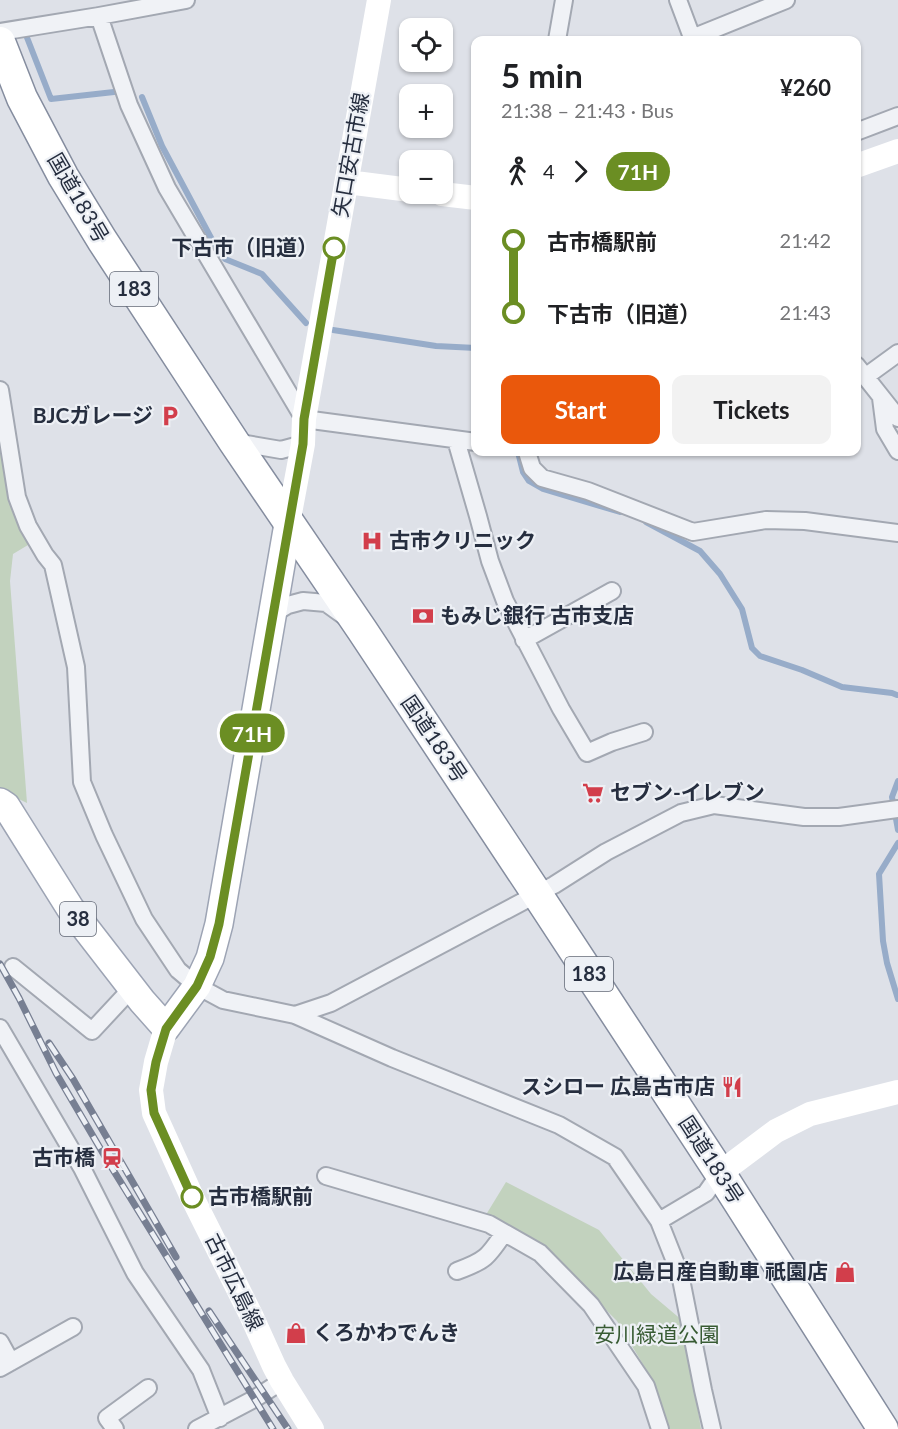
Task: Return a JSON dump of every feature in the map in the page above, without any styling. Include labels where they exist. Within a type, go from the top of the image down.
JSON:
[{"type":"highway","name":"国道183号","points":[[0,42],[22,98],[63,176],[102,240],[288,524],[362,630],[537,894],[720,1173],[883,1429]]},
{"type":"main road","name":"矢口安古市線","points":[[288,524],[303,444],[304,419],[379,0]]},
{"type":"main road","points":[[861,164],[898,152]]},
{"type":"main road","points":[[347,182],[399,189]]},
{"type":"main road","points":[[453,195],[471,197]]},
{"type":"main road","points":[[166,1029],[197,986],[210,957],[219,924],[288,524]]},
{"type":"main road","name":"38","points":[[0,802],[6,806],[70,908],[166,1029]]},
{"type":"main road","name":"古市広島線","points":[[166,1029],[156,1062],[151,1090],[154,1113],[192,1197],[282,1381],[312,1429]]},
{"type":"main road","points":[[720,1173],[776,1131],[810,1114],[898,1092]]},
{"type":"street","points":[[0,32],[186,0]]},
{"type":"street","points":[[558,36],[564,0]]},
{"type":"street","points":[[678,0],[691,36]]},
{"type":"street","points":[[699,36],[786,0]]},
{"type":"street","points":[[99,16],[129,105],[167,188],[304,419],[471,442]]},
{"type":"street","points":[[861,130],[898,116]]},
{"type":"street","points":[[898,353],[861,371],[898,418]]},
{"type":"street","points":[[0,390],[17,497],[28,526],[53,565],[76,667],[82,782],[104,835],[144,919],[178,970],[197,986],[223,999],[295,1015],[392,1058],[559,1125],[615,1157],[659,1221],[680,1274],[712,1429]]},
{"type":"street","points":[[881,397],[885,429],[898,451]]},
{"type":"street","points":[[456,440],[490,561],[505,601],[561,709],[587,753],[644,732]]},
{"type":"street","points":[[234,442],[281,450],[303,444]]},
{"type":"street","points":[[528,456],[532,468],[542,478],[588,491],[693,532],[766,520],[806,521],[898,533]]},
{"type":"street","points":[[524,640],[612,591]]},
{"type":"street","points":[[273,614],[288,604],[303,601],[326,603],[362,630]]},
{"type":"street","points":[[295,1015],[331,1003],[554,885],[606,852],[681,813],[714,805],[839,818],[893,810]]},
{"type":"street","points":[[14,967],[92,1031],[132,988]]},
{"type":"street","points":[[0,1028],[82,1168],[135,1273],[201,1370],[220,1418]]},
{"type":"street","points":[[659,1221],[706,1193],[720,1173]]},
{"type":"street","points":[[326,1176],[489,1224],[540,1253],[591,1305],[645,1386],[660,1429]]},
{"type":"street","points":[[457,1271],[484,1259],[504,1233]]},
{"type":"street","points":[[0,1342],[5,1365],[73,1328]]},
{"type":"street","points":[[197,1429],[254,1399],[282,1381]]},
{"type":"street","points":[[115,1429],[107,1418],[148,1388]]},
{"type":"green space","points":[[0,451],[3,468],[28,545],[13,554],[10,581],[27,803],[0,790]]},
{"type":"green space","name":"安川緑道公園","points":[[506,1182],[599,1230],[651,1294],[683,1321],[701,1429],[670,1429],[650,1376],[617,1321],[545,1249],[484,1218]]},
{"type":"waterway","points":[[26,35],[51,99],[114,92]]},
{"type":"waterway","points":[[142,97],[162,146],[217,249],[225,259],[262,274],[306,323]]},
{"type":"waterway","points":[[333,330],[436,346],[471,348]]},
{"type":"waterway","points":[[519,456],[523,472],[529,481],[543,489],[620,512]]},
{"type":"waterway","points":[[646,522],[700,551],[720,574],[742,609],[752,648],[760,656],[842,687],[897,695]]},
{"type":"waterway","points":[[898,781],[892,797],[898,830]]},
{"type":"waterway","points":[[898,843],[879,874],[883,941],[898,999]]},
{"type":"railway","points":[[0,964],[56,1073],[107,1160],[273,1429]]},
{"type":"railway","points":[[49,1043],[73,1079],[176,1257]]},
{"type":"railway","points":[[209,1311],[288,1429]]},
{"type":"bus line","name":"71H","points":[[192,1197],[154,1113],[151,1090],[156,1062],[166,1029],[197,986],[210,957],[219,924],[303,444],[304,419],[334,248]]},
{"type":"place","name":"下古市（旧道）","points":[[334,248]]},
{"type":"place","name":"BJCガレージ","points":[[170,416]]},
{"type":"place","name":"古市クリニック","points":[[372,541]]},
{"type":"place","name":"もみじ銀行 古市支店","points":[[423,616]]},
{"type":"place","name":"セブン-イレブン","points":[[593,793]]},
{"type":"place","name":"スシロー 広島古市店","points":[[732,1087]]},
{"type":"place","name":"古市橋","points":[[112,1158]]},
{"type":"place","name":"古市橋駅前","points":[[192,1197]]},
{"type":"place","name":"広島日産自動車 祇園店","points":[[845,1272]]},
{"type":"place","name":"くろかわでんき","points":[[296,1333]]}]
